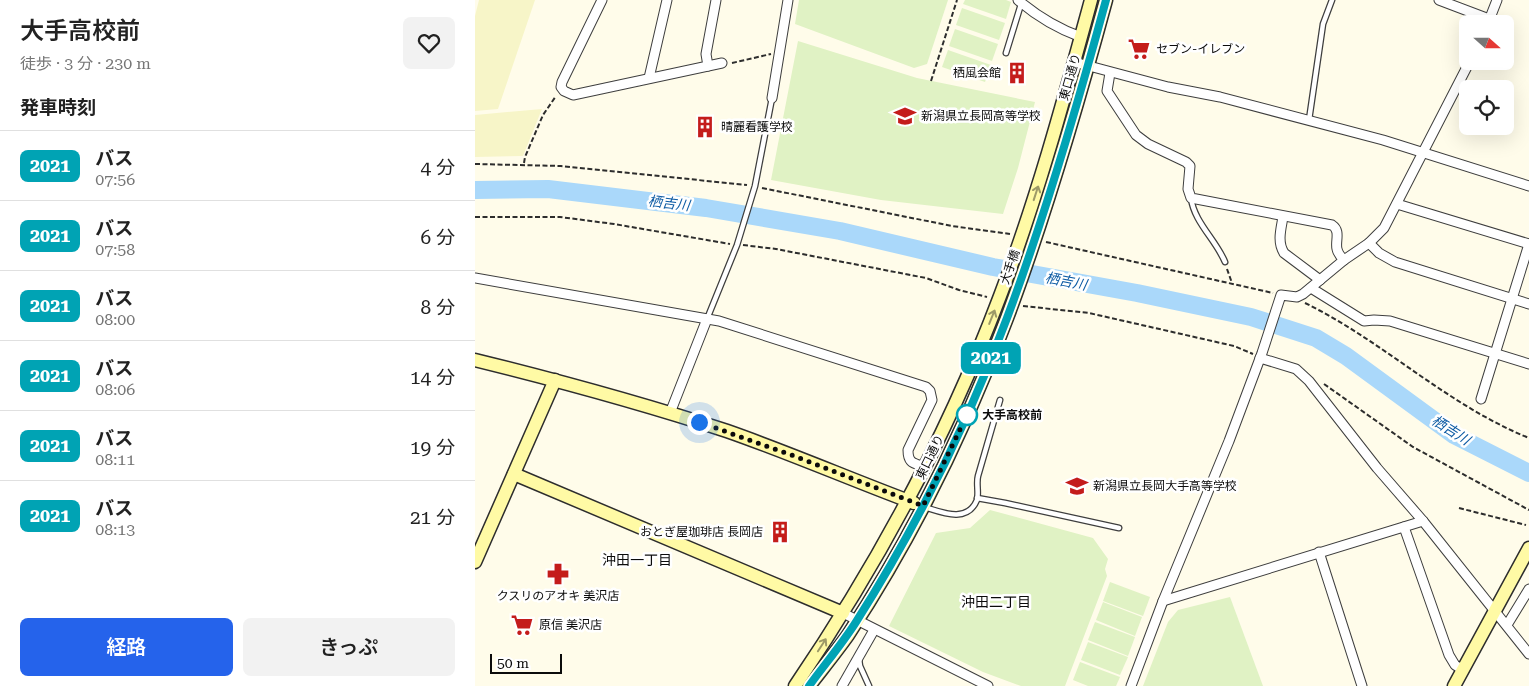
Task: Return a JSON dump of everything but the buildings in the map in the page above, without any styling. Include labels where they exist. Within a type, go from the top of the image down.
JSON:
[{"type":"street","points":[[602,0],[562,82],[561,87],[564,91],[573,95],[722,63]]},
{"type":"street","points":[[649,78],[667,0]]},
{"type":"street","points":[[708,66],[706,54],[716,0]]},
{"type":"street","points":[[772,98],[788,0]]},
{"type":"street","name":"東口通り","points":[[1015,237],[1036,192],[1091,0]]},
{"type":"street","name":"東口通り","points":[[1040,242],[1106,0]]},
{"type":"street","points":[[1439,0],[1474,15]]},
{"type":"street","points":[[1491,15],[1497,0]]},
{"type":"street","points":[[1020,1],[1050,24],[1081,37]]},
{"type":"street","points":[[1074,62],[1110,73],[1220,97],[1309,120],[1424,152],[1529,186]]},
{"type":"street","points":[[1131,686],[1163,601],[1229,441],[1280,297],[1297,297],[1311,288],[1344,260],[1369,243],[1384,228],[1465,70]]},
{"type":"street","points":[[1110,73],[1107,92],[1136,135],[1148,144],[1186,162],[1190,166],[1189,189],[1191,198],[1332,225],[1336,228],[1337,251],[1344,260]]},
{"type":"street","points":[[1397,204],[1529,244],[1481,399]]},
{"type":"street","points":[[1283,217],[1280,234],[1281,248],[1284,253],[1320,280]]},
{"type":"street","name":"大手橋","points":[[994,296],[1015,237]]},
{"type":"street","name":"大手橋","points":[[1019,302],[1040,242]]},
{"type":"street","points":[[1369,243],[1379,253],[1395,262],[1529,304]]},
{"type":"street","points":[[475,278],[719,321],[926,387],[930,391],[932,400],[908,450],[910,462],[925,467]]},
{"type":"street","points":[[1311,288],[1364,321],[1390,321],[1529,364]]},
{"type":"street","name":"東口通り","points":[[795,686],[843,613],[908,501],[972,366],[994,296]]},
{"type":"street","name":"東口通り","points":[[809,686],[857,620],[923,506],[1019,302]]},
{"type":"street","points":[[670,413],[707,319]]},
{"type":"street","points":[[1259,355],[1296,368],[1309,381],[1377,468],[1423,521],[1528,653]]},
{"type":"street","points":[[475,360],[555,380],[670,413],[794,456],[923,506]]},
{"type":"street","points":[[475,562],[555,380]]},
{"type":"street","points":[[514,474],[843,613],[972,682],[988,686]]},
{"type":"street","points":[[1163,601],[1423,521]]},
{"type":"street","points":[[1404,527],[1449,655],[1455,665],[1463,670]]},
{"type":"street","points":[[1454,686],[1529,548]]},
{"type":"street","points":[[1319,552],[1363,686]]},
{"type":"street","points":[[1507,625],[1529,589]]},
{"type":"street","points":[[842,686],[874,630]]},
{"type":"lane","points":[[1309,120],[1323,24],[1332,0]]},
{"type":"lane","points":[[1006,54],[1020,1]]},
{"type":"lane","points":[[707,319],[757,188],[772,98]]},
{"type":"lane","points":[[1191,198],[1195,213],[1225,262]]},
{"type":"lane","points":[[923,506],[953,516],[967,510],[977,498],[976,484],[1000,400]]},
{"type":"lane","points":[[977,498],[1119,528]]},
{"type":"lane","points":[[859,658],[860,666],[869,686]]},
{"type":"path","points":[[931,80],[957,0]]},
{"type":"path","points":[[722,63],[728,64],[773,53]]},
{"type":"path","points":[[524,164],[525,157],[543,115],[561,87]]},
{"type":"path","points":[[475,164],[561,166],[740,186],[749,185]]},
{"type":"path","points":[[757,188],[1015,237]]},
{"type":"path","points":[[475,217],[560,217],[614,224],[731,244]]},
{"type":"path","points":[[1040,242],[1206,279],[1232,283],[1280,297]]},
{"type":"path","points":[[743,245],[776,249],[926,278],[959,290],[994,296]]},
{"type":"path","points":[[1225,262],[1232,283]]},
{"type":"path","points":[[1019,302],[1089,313],[1234,346],[1259,355]]},
{"type":"path","points":[[1305,303],[1325,312],[1355,331],[1476,413],[1529,438]]},
{"type":"path","points":[[1321,382],[1413,447],[1529,510]]},
{"type":"path","points":[[1459,508],[1526,525]]},
{"type":"shaded area","points":[[479,0],[535,0],[498,109],[475,111],[475,16]]},
{"type":"shaded area","points":[[542,109],[523,156],[475,157],[475,115]]},
{"type":"green space","points":[[799,0],[948,0],[927,64],[914,68],[795,24]]},
{"type":"green space","points":[[965,0],[1006,0],[1011,2],[1006,19],[963,4]]},
{"type":"green space","points":[[962,8],[1005,23],[999,40],[956,25]]},
{"type":"green space","points":[[955,29],[998,44],[992,61],[949,46]]},
{"type":"green space","points":[[798,41],[917,78],[1035,102],[1018,168],[1003,214],[881,200],[771,180]]},
{"type":"green space","points":[[948,50],[991,65],[985,82],[942,67]]},
{"type":"green space","points":[[990,510],[1093,538],[1108,559],[1105,569],[1107,576],[1065,686],[1021,686],[983,672],[889,626],[936,533],[970,528]]},
{"type":"green space","points":[[1110,582],[1150,597],[1143,616],[1103,601]]},
{"type":"green space","points":[[1230,597],[1263,686],[1143,686],[1168,622],[1178,610]]},
{"type":"green space","points":[[1103,602],[1142,617],[1135,636],[1096,620]]},
{"type":"green space","points":[[1095,622],[1135,637],[1128,656],[1088,640]]},
{"type":"green space","points":[[1088,642],[1128,657],[1120,675],[1081,660]]},
{"type":"green space","points":[[1080,662],[1120,677],[1116,686],[1088,686],[1073,680]]},
{"type":"waterway","name":"栖吉川","points":[[475,190],[548,189],[706,208],[840,231],[993,267],[1137,293],[1251,317],[1316,338],[1346,356],[1454,435],[1529,473]]},
{"type":"bus line","name":"2021","points":[[809,686],[847,636],[902,543],[948,456],[977,392],[1007,318],[1034,242],[1088,66],[1106,0]]},
{"type":"place","name":"セブン-イレブン","points":[[1139,49]]},
{"type":"place","name":"栖風会館","points":[[1017,73]]},
{"type":"place","name":"新潟県立長岡高等学校","points":[[905,116]]},
{"type":"place","name":"晴麗看護学校","points":[[705,127]]},
{"type":"place","name":"大手高校前","points":[[967,415]]},
{"type":"place","name":"新潟県立長岡大手高等学校","points":[[1077,486]]},
{"type":"place","name":"おとぎ屋珈琲店 長岡店","points":[[780,532]]},
{"type":"place","name":"クスリのアオキ 美沢店","points":[[558,574]]},
{"type":"place","name":"原信 美沢店","points":[[522,625]]},
{"type":"district","name":"沖田一丁目","points":[[637,560]]},
{"type":"district","name":"沖田二丁目","points":[[996,602]]},
{"type":"route","points":[[699,422],[794,456],[923,506],[967,415]]}]
